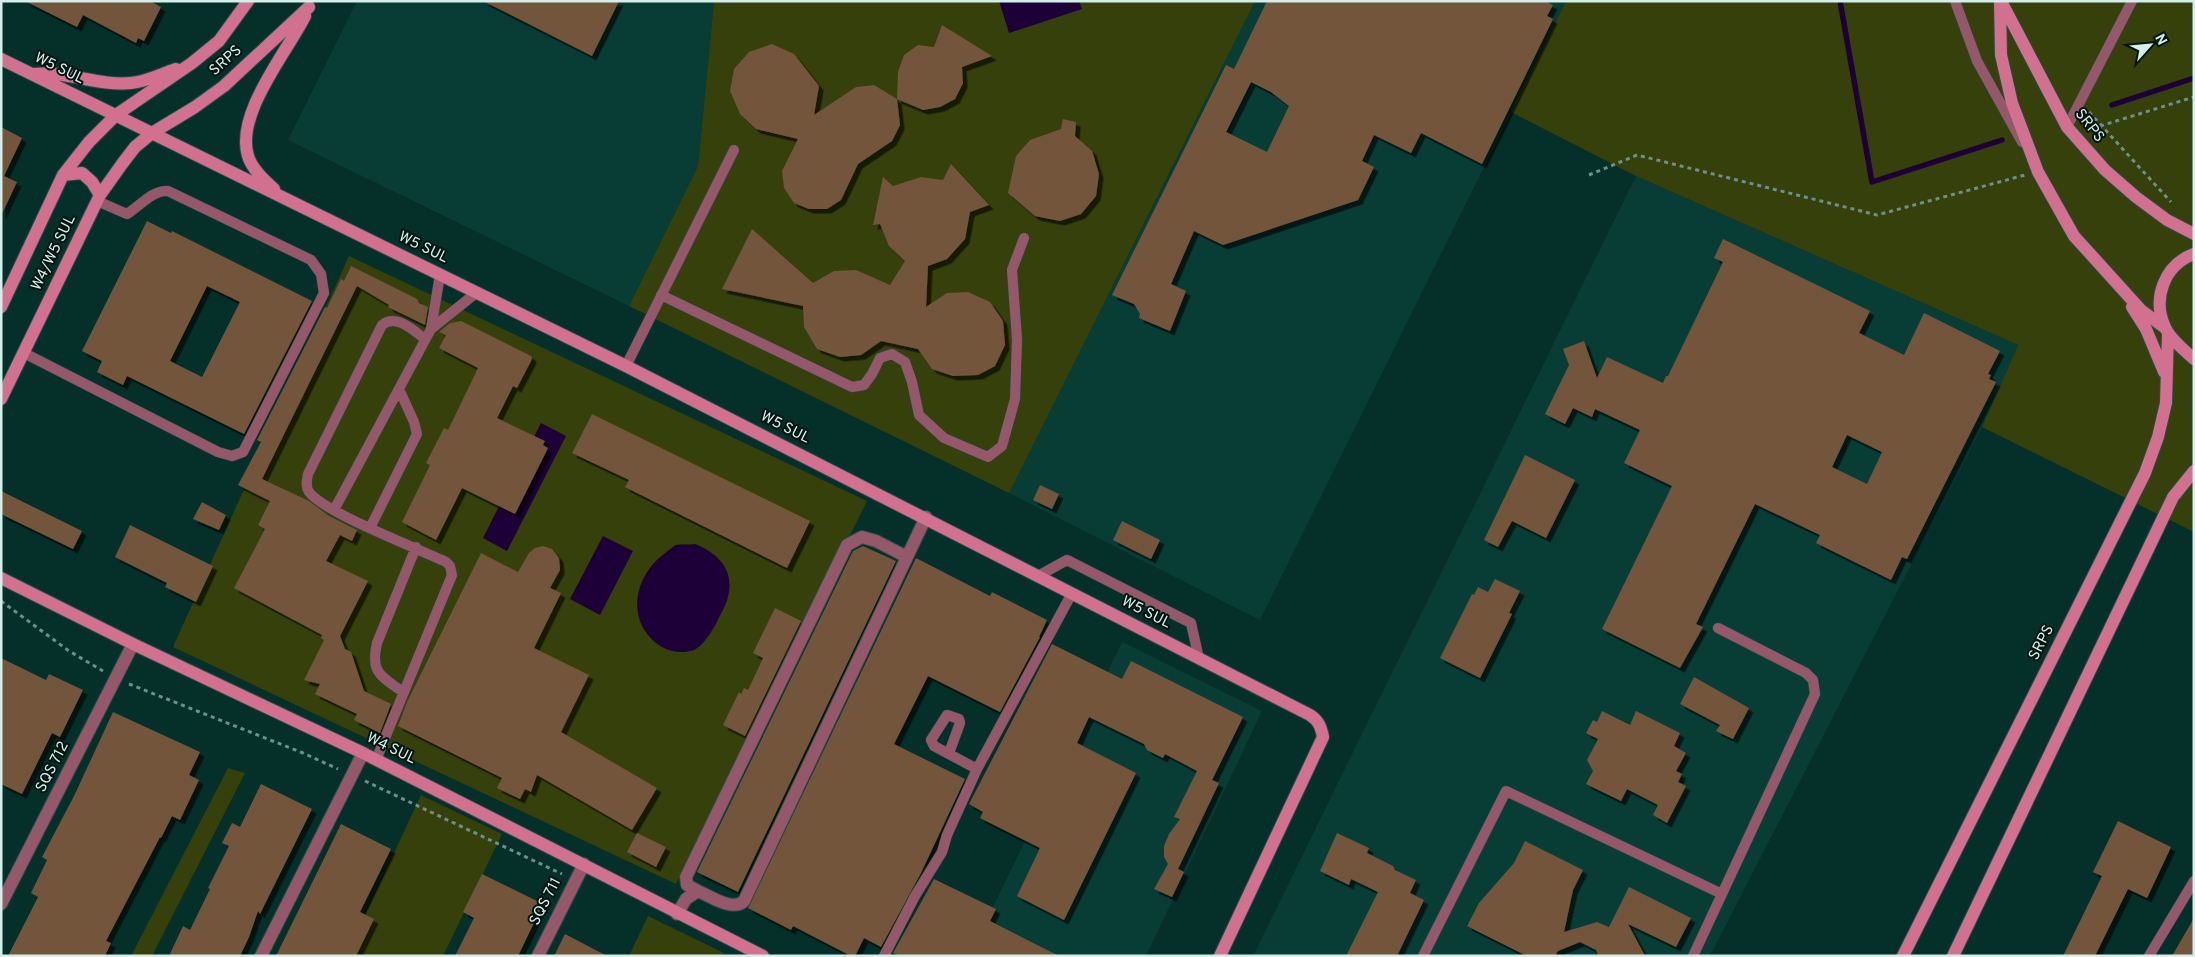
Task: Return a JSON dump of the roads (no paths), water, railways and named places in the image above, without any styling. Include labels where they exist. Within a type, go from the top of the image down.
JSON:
[{"type":"main road","name":"SRPS","points":[[116,115],[192,63],[219,41],[248,1]]},
{"type":"main road","name":"SRPS","points":[[1903,956],[2145,473],[2158,437],[2166,403],[2166,330],[2141,310],[2074,236],[2038,172],[2010,93],[2002,56],[2000,1]]},
{"type":"main road","name":"SRPS","points":[[2000,1],[2067,127],[2105,170],[2136,197],[2167,220],[2194,234]]},
{"type":"main road","name":"SRPS","points":[[152,133],[195,107],[224,86],[311,4]]},
{"type":"main road","points":[[286,198],[260,175],[251,164],[246,136],[254,108],[311,4]]},
{"type":"main road","name":"W5 SUL","points":[[1,59],[626,366],[926,517],[1317,720],[1322,728],[1323,737],[1225,952]]},
{"type":"main road","points":[[32,74],[48,73],[95,81],[132,83],[192,63]]},
{"type":"main road","name":"W4/W5 SUL","points":[[2,302],[63,175],[89,142],[116,115]]},
{"type":"main road","name":"W4/W5 SUL","points":[[1,399],[99,198],[135,147],[152,133]]},
{"type":"main road","points":[[63,175],[82,173],[89,177],[99,198]]},
{"type":"main road","points":[[2194,254],[2177,264],[2166,277],[2160,294],[2159,311],[2166,330],[2194,359]]},
{"type":"main road","points":[[2117,284],[2146,329],[2166,379]]},
{"type":"main road","points":[[1953,956],[2173,498],[2194,471]]},
{"type":"main road","name":"W4 SUL","points":[[1,578],[133,644],[363,753],[763,956]]},
{"type":"street","points":[[907,557],[862,537],[847,545],[686,877],[687,885],[732,906],[744,901],[926,517]]},
{"type":"street","name":"SQS 712","points":[[1,904],[133,644]]},
{"type":"street","points":[[261,956],[363,753]]},
{"type":"street","name":"SQS 711","points":[[538,956],[584,864]]},
{"type":"street","points":[[678,914],[686,899],[698,891]]},
{"type":"lane","name":"SRPS","points":[[1956,1],[1977,61],[2038,172]]},
{"type":"lane","points":[[2067,127],[2132,1]]},
{"type":"lane","points":[[626,366],[734,150]]},
{"type":"lane","points":[[24,353],[218,452],[232,456],[244,452],[324,293],[321,274],[311,260],[168,191],[155,192],[140,206],[126,214],[99,198]]},
{"type":"lane","points":[[662,295],[844,385],[852,387],[864,385],[880,358],[892,354],[905,362],[912,382],[919,415],[944,438],[988,457],[1002,446],[1015,399],[1017,340],[1012,270],[1024,238]]},
{"type":"lane","points":[[431,329],[440,275]]},
{"type":"lane","points":[[334,510],[431,329],[476,293]]},
{"type":"lane","points":[[376,760],[452,575],[450,566],[446,562],[416,547],[370,528],[334,510],[308,490],[306,482],[308,474],[378,332],[387,321],[396,320],[425,339]]},
{"type":"lane","points":[[370,528],[417,434],[414,422],[399,389]]},
{"type":"lane","points":[[403,692],[378,673],[374,666],[374,654],[416,547]]},
{"type":"lane","points":[[1038,576],[1067,560],[1182,619],[1191,624],[1199,659]]},
{"type":"lane","points":[[884,956],[915,896],[942,852],[947,835],[977,769],[1072,593]]},
{"type":"lane","points":[[1694,956],[1815,694],[1813,680],[1806,673],[1718,628]]},
{"type":"lane","points":[[948,753],[977,769]]},
{"type":"lane","points":[[1424,956],[1506,791],[1722,894]]},
{"type":"lane","points":[[2149,956],[2194,881]]},
{"type":"waterway","points":[[1840,1],[1872,182],[2002,140]]},
{"type":"waterway","points":[[2112,105],[2194,78]]}]
